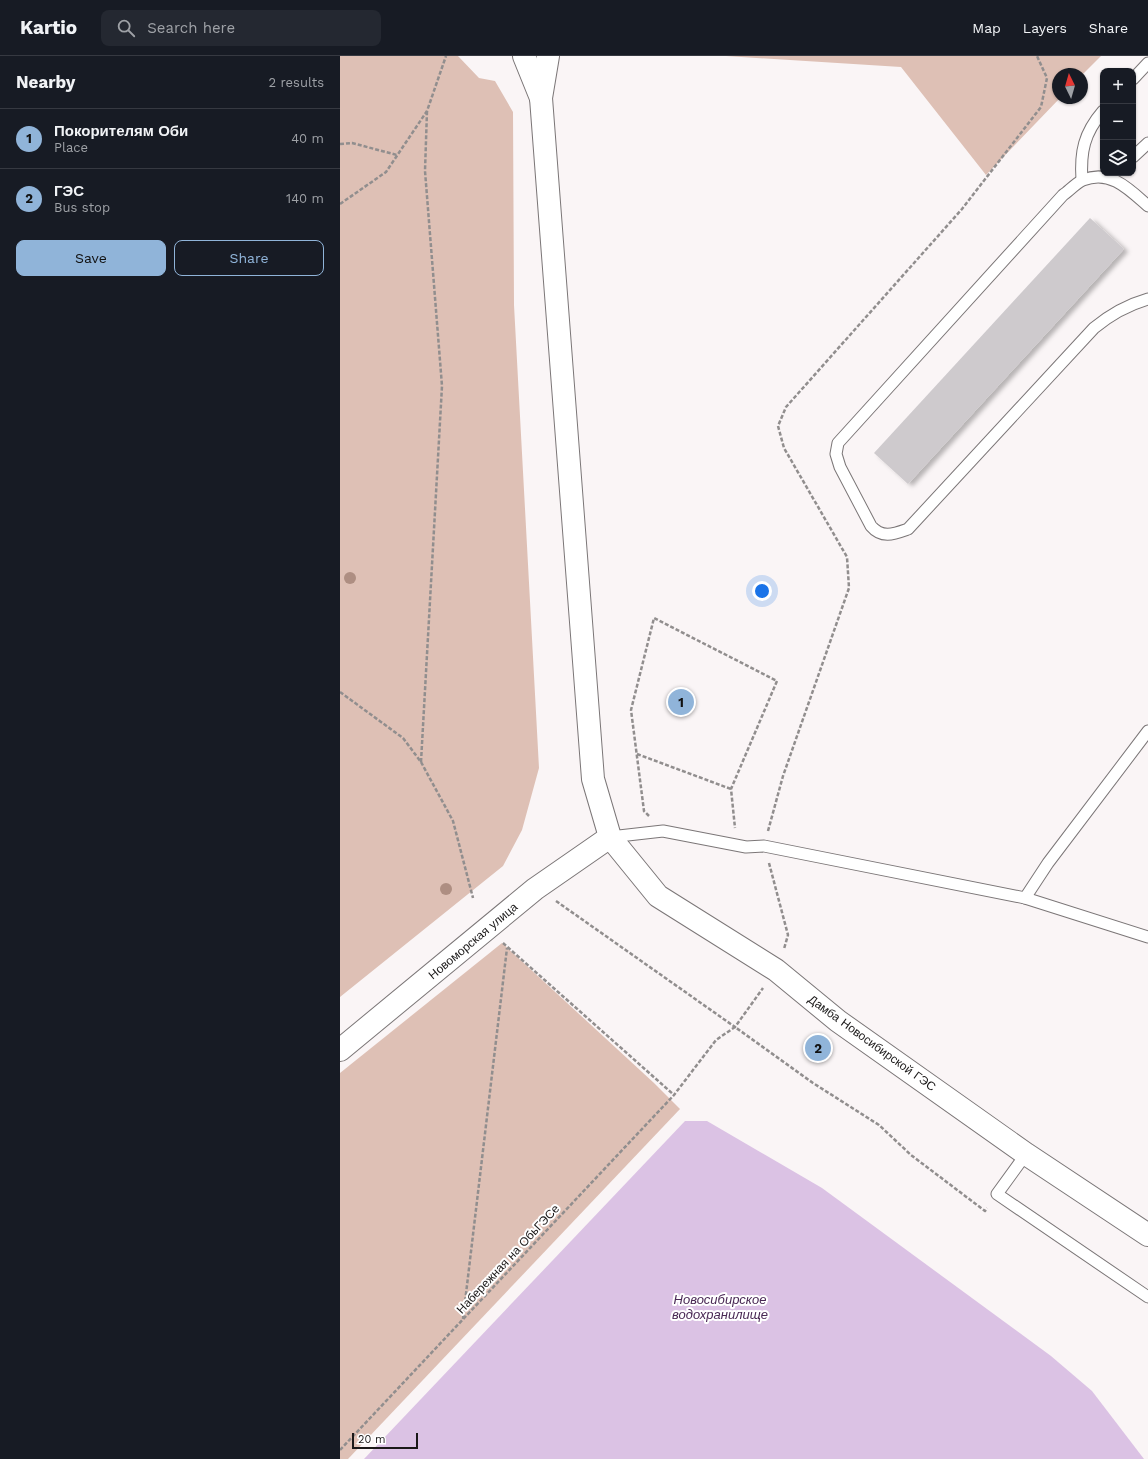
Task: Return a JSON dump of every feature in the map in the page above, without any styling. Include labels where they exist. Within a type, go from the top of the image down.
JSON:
[{"type":"main road","points":[[524,56],[541,98]]},
{"type":"main road","points":[[548,56],[541,98],[593,778],[610,837]]},
{"type":"main road","name":"Новоморская улица","points":[[340,1050],[535,889],[610,837]]},
{"type":"main road","name":"Дамба Новосибирской ГЭС","points":[[610,837],[658,896],[776,970],[838,1021],[1026,1154],[1148,1235]]},
{"type":"lane","points":[[1136,76],[1148,62]]},
{"type":"lane","points":[[1082,180],[1081,163],[1088,131],[1100,116]]},
{"type":"lane","points":[[1136,154],[1148,143]]},
{"type":"lane","points":[[1148,206],[1120,177],[1095,177],[1082,180],[1063,195],[838,443],[836,454],[840,467],[871,526],[882,535],[894,534],[908,529],[1094,328],[1110,315],[1128,305],[1148,299]]},
{"type":"lane","points":[[1025,898],[1048,863],[1148,731]]},
{"type":"lane","points":[[610,837],[663,832],[739,846],[764,846],[1025,898],[1148,937]]},
{"type":"lane","points":[[1026,1154],[997,1194],[1148,1297]]},
{"type":"path","points":[[340,204],[386,172],[427,111],[446,56]]},
{"type":"path","points":[[421,762],[442,386],[425,171],[427,111]]},
{"type":"path","points":[[340,144],[352,143],[397,155]]},
{"type":"path","points":[[663,832],[644,811],[631,710],[654,618],[777,681],[730,789],[732,811],[739,846]]},
{"type":"path","points":[[340,692],[403,738],[421,762],[453,821],[472,898]]},
{"type":"path","points":[[637,754],[730,789]]},
{"type":"path","points":[[554,899],[813,1084],[879,1124],[911,1155],[985,1211],[997,1194]]},
{"type":"path","points":[[489,928],[507,948],[674,1095]]},
{"type":"path","points":[[463,1319],[507,948]]},
{"type":"path","name":"Набережная на ОбьГЭСе","points":[[340,1450],[674,1095],[716,1040],[735,1027]]},
{"type":"shaded area","points":[[340,56],[458,56],[479,78],[495,81],[513,112],[514,305],[539,768],[522,830],[503,866],[340,997]]},
{"type":"shaded area","points":[[726,56],[1101,56],[1088,69],[1052,68],[1052,104],[1054,104],[986,175],[901,67]]},
{"type":"shaded area","points":[[502,943],[654,1083],[680,1109],[348,1459],[340,1459],[340,1073]]},
{"type":"water","name":"Новосибирское водохранилище","points":[[685,1121],[707,1121],[822,1188],[1051,1356],[1092,1391],[1144,1459],[364,1459]]},
{"type":"building","points":[[1090,218],[1124,249],[908,484],[874,453]]},
{"type":"place","name":"Покорителям Оби","points":[[681,702]]},
{"type":"place","name":"ГЭС","points":[[818,1048]]}]
